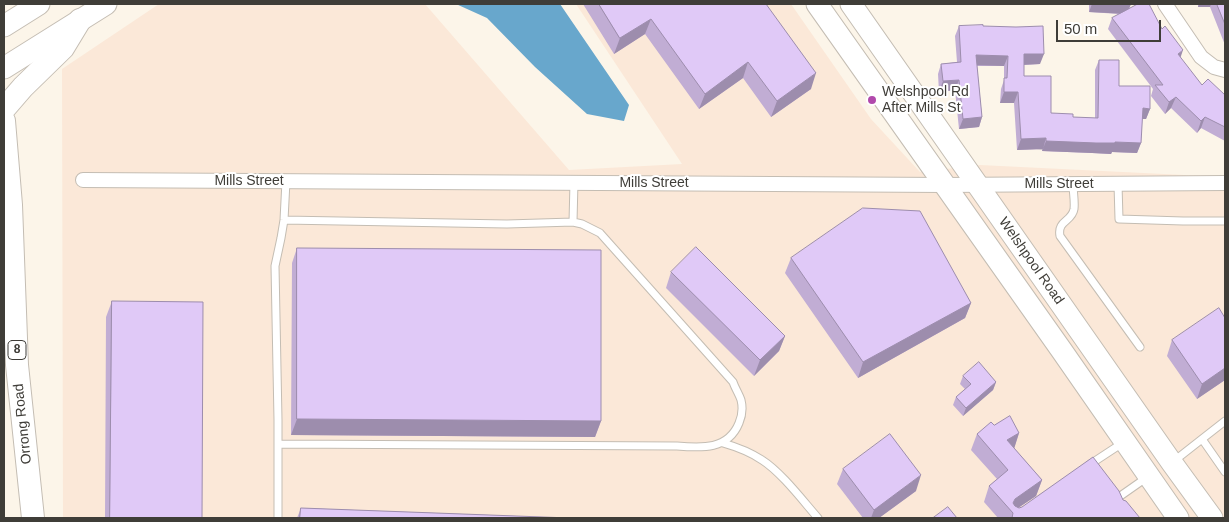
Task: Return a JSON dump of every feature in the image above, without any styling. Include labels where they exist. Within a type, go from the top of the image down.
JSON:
[{"type":"highway","points":[[4,109],[23,87],[63,48],[80,20]]},
{"type":"highway","name":"Orrong Road","points":[[4,121],[11,205],[17,365],[33,518]]},
{"type":"main road","points":[[4,26],[38,4]]},
{"type":"main road","points":[[4,68],[106,4]]},
{"type":"main road","name":"Welshpool Road","points":[[817,4],[1178,518]]},
{"type":"main road","name":"Welshpool Road","points":[[851,4],[1212,518]]},
{"type":"street","points":[[1165,4],[1201,57],[1214,67],[1225,70]]},
{"type":"street","name":"Mills Street","points":[[83,180],[945,185],[1225,183]]},
{"type":"lane","points":[[278,518],[274,266],[284,220],[286,181]]},
{"type":"lane","points":[[573,222],[574,182]]},
{"type":"lane","points":[[1073,184],[1074,209],[1072,215],[1060,226],[1060,236],[1140,348]]},
{"type":"lane","points":[[1118,184],[1119,219],[1183,222],[1225,221]]},
{"type":"lane","points":[[278,444],[667,446],[703,448],[723,443],[736,431],[742,416],[741,400],[733,382],[600,233],[582,224],[573,222],[507,224],[284,220]]},
{"type":"lane","points":[[1172,463],[1225,421]]},
{"type":"lane","points":[[1202,438],[1225,472]]},
{"type":"lane","points":[[1081,470],[1125,442]]},
{"type":"lane","points":[[723,443],[744,450],[764,461],[818,518]]},
{"type":"lane","points":[[1089,465],[1094,472]]},
{"type":"lane","points":[[1111,492],[1117,502],[1149,476]]},
{"type":"shaded area","points":[[159,4],[425,4],[569,170],[682,164],[576,4],[791,4],[871,119],[920,172],[980,165],[1225,177],[1225,518],[63,518],[62,69]]},
{"type":"water","points":[[456,4],[560,4],[629,105],[624,121],[587,114],[535,67],[487,18]]},
{"type":"building","points":[[599,4],[766,4],[816,73],[777,101],[748,62],[705,94],[651,19],[620,38]]},
{"type":"building","points":[[1138,4],[1149,4],[1162,29],[1165,26],[1183,50],[1178,54],[1202,85],[1208,79],[1225,95],[1225,127],[1205,117],[1201,121],[1176,97],[1169,102],[1155,85],[1163,85],[1112,18]]},
{"type":"building","points":[[1217,4],[1225,4],[1225,24]]},
{"type":"building","points":[[959,26],[1043,26],[1044,54],[1024,54],[1024,76],[1051,76],[1051,113],[1073,114],[1073,117],[1098,118],[1099,60],[1119,60],[1119,86],[1150,86],[1150,109],[1143,108],[1141,143],[1046,141],[1046,138],[1021,139],[1018,92],[1004,92],[1004,78],[1007,78],[1008,56],[976,55],[982,117],[963,119],[959,80],[943,81],[941,64],[961,62]]},
{"type":"building","points":[[863,208],[920,211],[971,303],[863,362],[791,258]]},
{"type":"building","points":[[696,247],[785,336],[760,360],[671,272]]},
{"type":"building","points":[[297,248],[601,250],[601,421],[297,419]]},
{"type":"building","points":[[112,301],[203,302],[202,518],[110,518]]},
{"type":"building","points":[[1219,308],[1225,318],[1225,368],[1202,384],[1172,340]]},
{"type":"building","points":[[979,362],[996,382],[966,408],[956,397],[971,384],[963,376]]},
{"type":"building","points":[[1010,416],[1019,433],[1007,440],[1042,480],[1015,499],[1013,503],[1015,506],[1022,507],[1093,457],[1119,491],[1123,500],[1140,518],[1012,518],[1013,513],[989,486],[1008,470],[977,434],[991,422],[994,425]]},
{"type":"building","points":[[890,434],[921,475],[874,510],[843,469]]},
{"type":"building","points":[[948,507],[957,518],[933,518]]},
{"type":"building","points":[[301,508],[570,518],[300,518]]},
{"type":"place","name":"Welshpool Rd After Mills St","points":[[872,100]]}]
